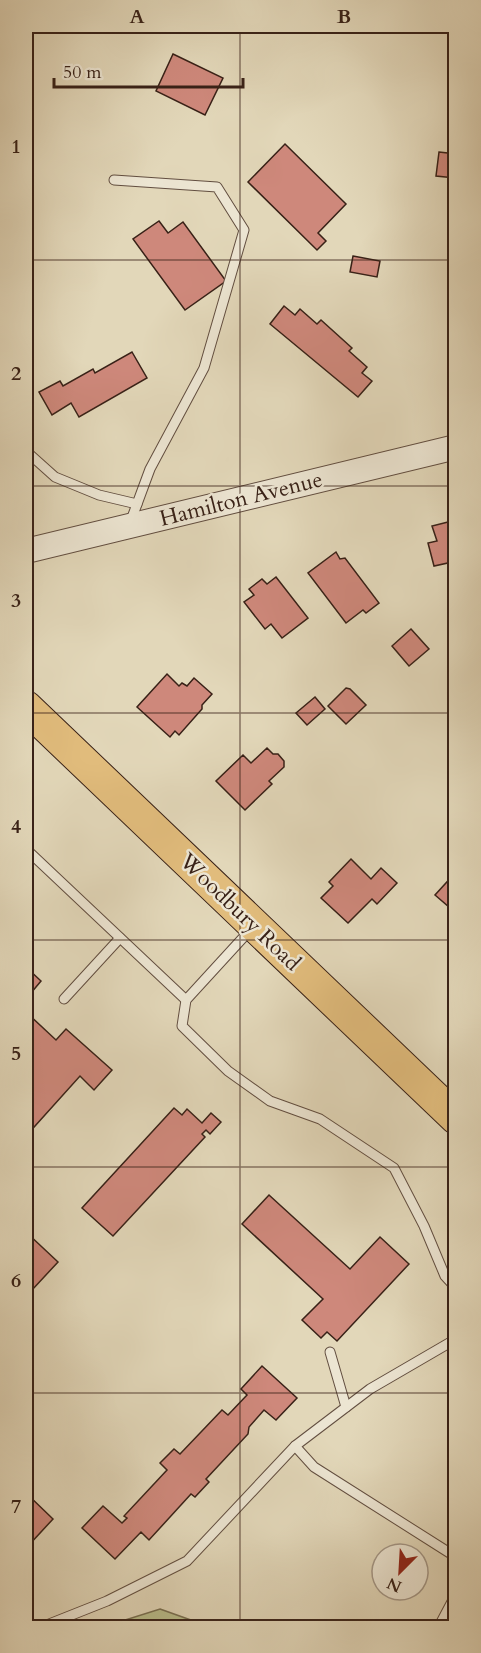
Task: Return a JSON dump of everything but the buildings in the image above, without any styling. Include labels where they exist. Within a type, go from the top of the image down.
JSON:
[{"type":"main road","name":"Woodbury Road","points":[[26,707],[456,1118]]},
{"type":"street","name":"Hamilton Avenue","points":[[26,551],[133,515],[456,447]]},
{"type":"lane","points":[[26,451],[55,477],[99,495],[133,515],[150,469],[204,368],[244,230],[217,187],[114,180]]},
{"type":"lane","points":[[26,849],[186,1000]]},
{"type":"lane","points":[[254,926],[186,1000],[182,1026],[228,1071],[270,1101],[320,1119],[393,1168],[424,1226],[444,1276],[456,1288]]},
{"type":"lane","points":[[64,999],[120,938]]},
{"type":"lane","points":[[39,1628],[107,1601],[187,1561],[295,1446],[370,1389],[456,1338]]},
{"type":"lane","points":[[330,1353],[346,1407]]},
{"type":"lane","points":[[295,1446],[314,1467],[456,1557]]},
{"type":"lane","points":[[438,1628],[456,1594]]},
{"type":"green space","points":[[160,1609],[206,1627],[103,1627]]}]
